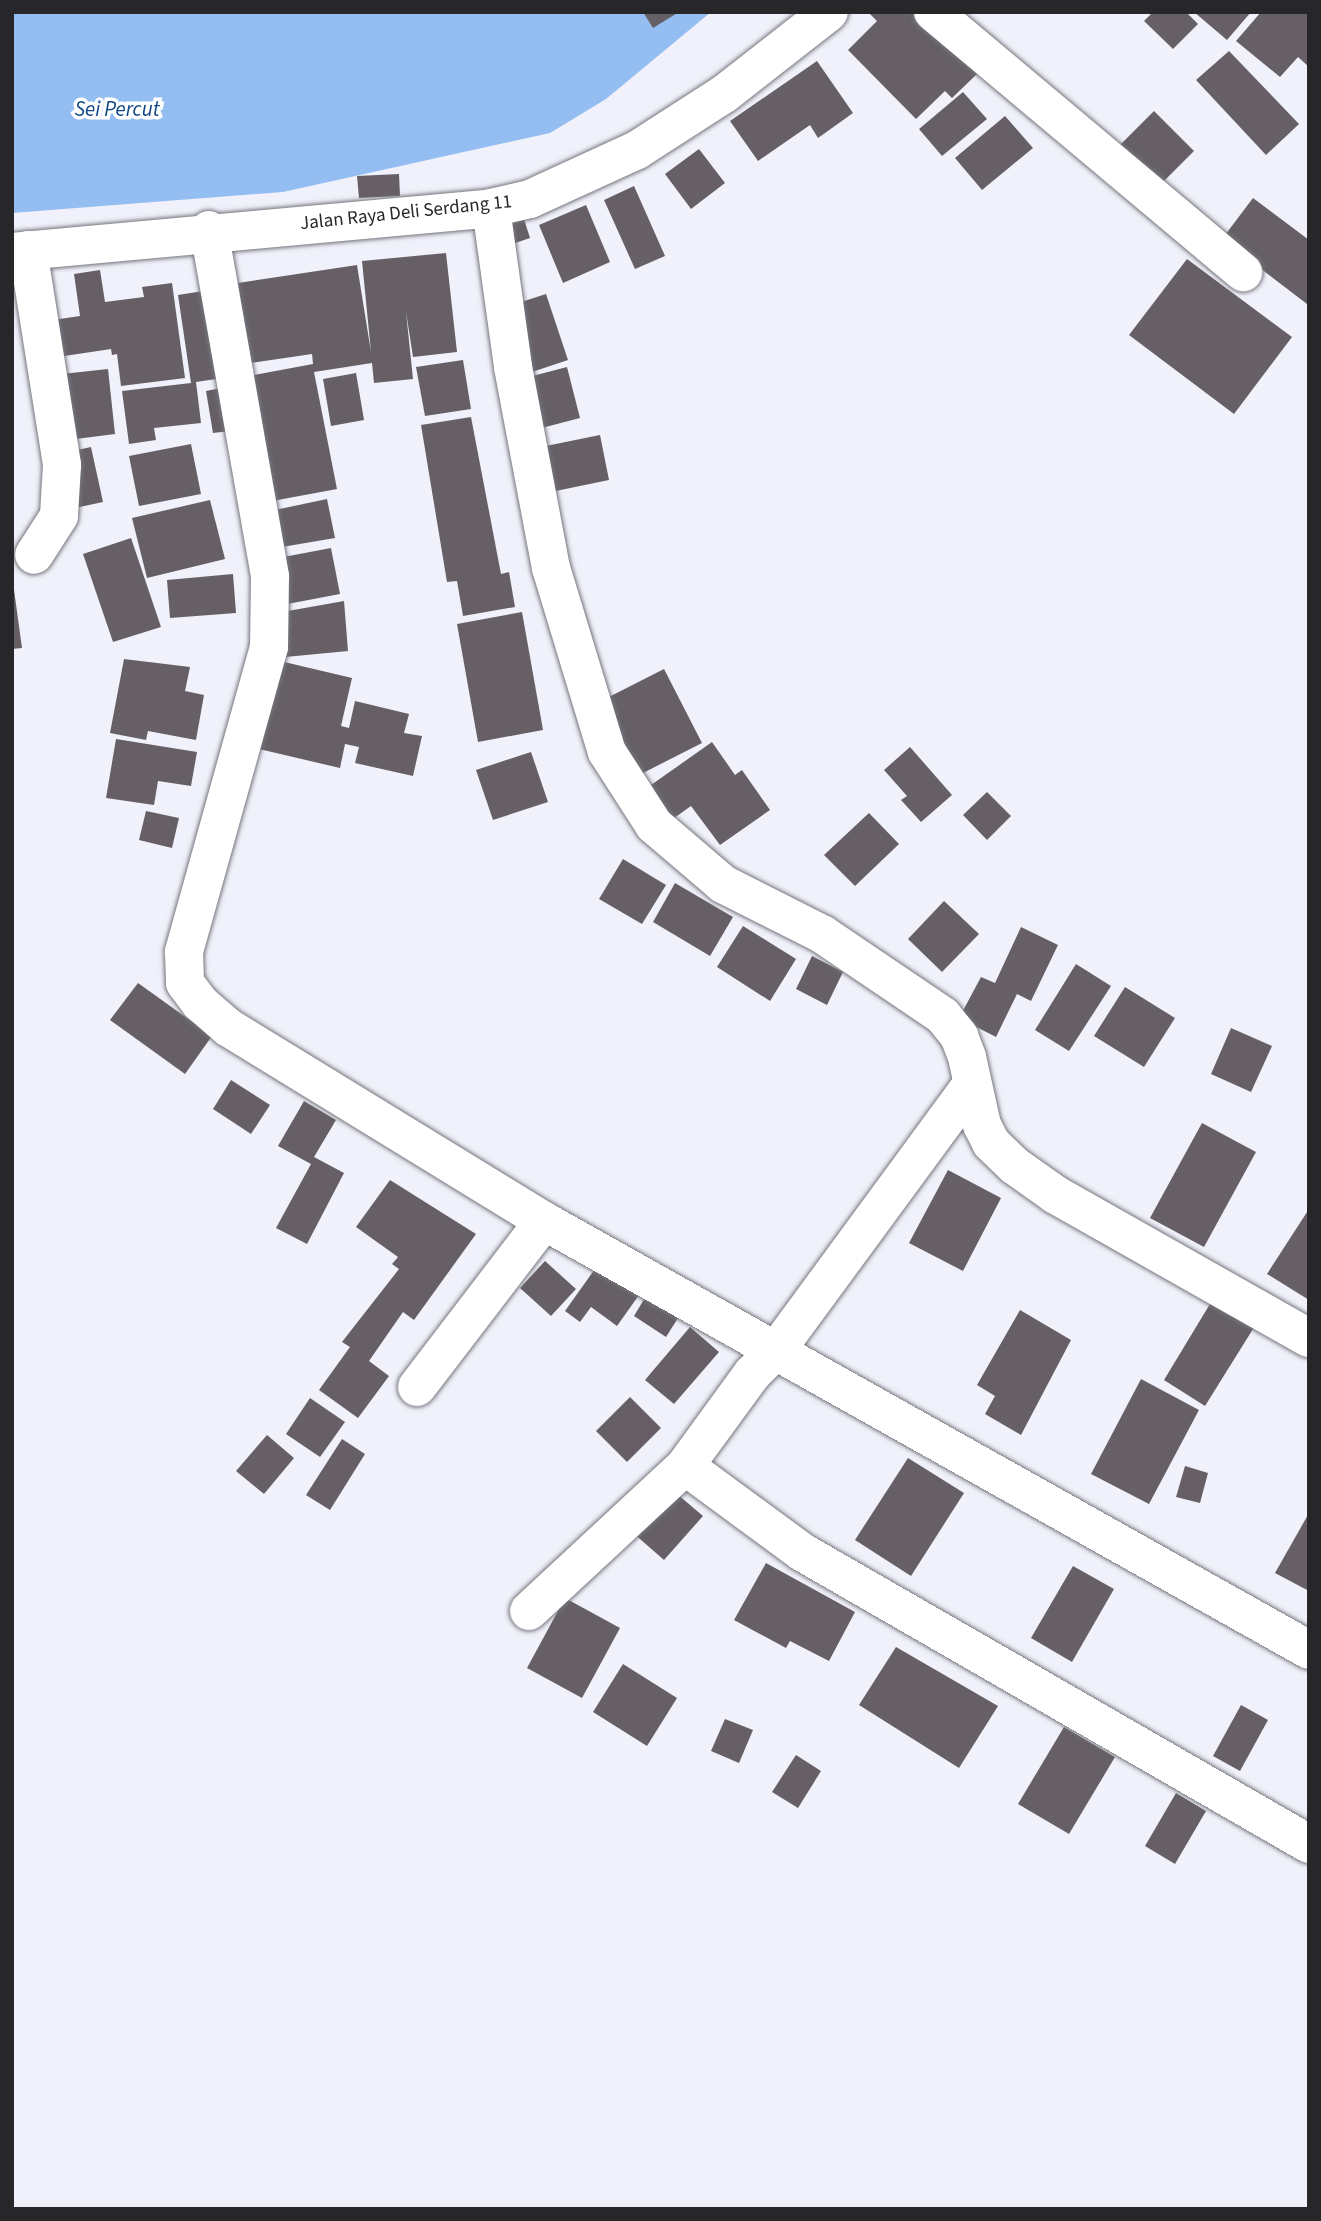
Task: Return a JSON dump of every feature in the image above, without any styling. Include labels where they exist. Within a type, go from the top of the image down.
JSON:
[{"type":"street","name":"Jalan Raya Deli Serdang 11","points":[[20,251],[209,230],[491,208],[567,185],[637,150],[724,94],[830,12]]},
{"type":"street","points":[[933,12],[1243,272]]},
{"type":"street","points":[[491,208],[513,367],[551,568],[607,752],[654,825],[723,884],[822,934],[943,1016],[959,1036],[982,1125],[991,1143],[1015,1166],[1056,1195],[1309,1338]]},
{"type":"street","points":[[209,230],[270,577],[270,647],[184,952],[185,983],[200,1003],[229,1028],[544,1221],[778,1349],[1309,1650]]},
{"type":"street","points":[[20,251],[62,465],[59,516],[34,555]]},
{"type":"street","points":[[529,1611],[685,1466],[751,1374],[778,1349],[972,1084]]},
{"type":"street","points":[[417,1387],[544,1221]]},
{"type":"street","points":[[685,1466],[802,1552],[1309,1844]]},
{"type":"water","name":"Sei Percut","points":[[12,12],[711,12],[606,99],[550,133],[283,192],[12,213]]},
{"type":"building","points":[[643,12],[679,12],[653,28]]},
{"type":"building","points":[[868,12],[918,12],[978,73],[952,98],[945,91],[916,119],[848,50],[877,21]]},
{"type":"building","points":[[1153,12],[1186,12],[1198,24],[1173,49],[1144,21]]},
{"type":"building","points":[[1194,12],[1251,12],[1227,40]]},
{"type":"building","points":[[1261,12],[1309,12],[1309,67],[1298,57],[1280,77],[1236,41]]},
{"type":"building","points":[[1229,51],[1299,124],[1266,155],[1196,80]]},
{"type":"building","points":[[817,61],[853,113],[818,138],[810,125],[758,161],[730,121]]},
{"type":"building","points":[[963,92],[987,119],[942,156],[919,129]]},
{"type":"building","points":[[1154,111],[1194,151],[1155,190],[1115,150]]},
{"type":"building","points":[[1005,116],[1033,148],[982,190],[955,158]]},
{"type":"building","points":[[699,149],[725,183],[691,209],[665,174]]},
{"type":"building","points":[[399,174],[400,196],[359,198],[357,176]]},
{"type":"building","points":[[634,186],[665,256],[635,269],[604,200]]},
{"type":"building","points":[[1253,198],[1309,240],[1307,304],[1222,239]]},
{"type":"building","points":[[586,205],[610,262],[563,283],[539,225]]},
{"type":"building","points":[[523,216],[530,238],[504,247],[496,225]]},
{"type":"building","points":[[446,253],[457,352],[413,357],[406,312],[413,379],[374,383],[372,363],[314,372],[337,489],[267,502],[244,377],[313,364],[312,354],[250,363],[238,283],[357,265],[371,352],[362,261]]},
{"type":"building","points":[[1187,259],[1292,337],[1234,414],[1129,335]]},
{"type":"building","points":[[100,270],[105,302],[144,297],[142,287],[172,283],[185,378],[121,386],[117,354],[112,355],[111,349],[51,358],[46,321],[80,316],[74,274]]},
{"type":"building","points":[[210,290],[223,378],[196,382],[201,423],[154,428],[156,440],[129,444],[122,391],[191,383],[178,295]]},
{"type":"building","points":[[546,294],[568,360],[532,372],[509,306]]},
{"type":"building","points":[[463,360],[471,409],[425,416],[416,367]]},
{"type":"building","points":[[567,367],[580,418],[534,430],[521,379]]},
{"type":"building","points":[[108,369],[115,434],[60,441],[53,375]]},
{"type":"building","points":[[356,373],[364,420],[331,426],[323,379]]},
{"type":"building","points":[[231,386],[238,430],[213,433],[206,391]]},
{"type":"building","points":[[471,417],[501,574],[509,572],[515,607],[463,616],[457,581],[447,582],[421,425]]},
{"type":"building","points":[[600,435],[609,480],[546,493],[536,448]]},
{"type":"building","points":[[191,444],[201,494],[139,506],[129,456]]},
{"type":"building","points":[[91,447],[103,502],[75,508],[64,453]]},
{"type":"building","points":[[327,499],[335,538],[282,547],[275,510]]},
{"type":"building","points":[[210,500],[225,559],[147,578],[132,518]]},
{"type":"building","points":[[131,538],[161,627],[113,642],[83,554]]},
{"type":"building","points":[[331,548],[340,594],[282,605],[273,559]]},
{"type":"building","points":[[233,574],[236,613],[170,618],[167,580]]},
{"type":"building","points":[[12,575],[22,648],[12,649]]},
{"type":"building","points":[[344,601],[348,651],[275,658],[271,614]]},
{"type":"building","points":[[522,612],[543,730],[478,742],[457,624]]},
{"type":"building","points":[[124,659],[190,667],[185,691],[204,695],[196,740],[148,731],[146,740],[110,733]]},
{"type":"building","points":[[280,661],[352,678],[341,726],[349,728],[355,701],[409,714],[404,733],[422,736],[413,776],[355,763],[359,747],[345,744],[340,768],[259,749]]},
{"type":"building","points":[[664,669],[702,743],[637,776],[599,702]]},
{"type":"building","points":[[116,739],[197,752],[191,786],[158,781],[154,805],[106,798]]},
{"type":"building","points":[[712,742],[735,775],[742,770],[770,810],[720,845],[691,806],[667,823],[644,790]]},
{"type":"building","points":[[910,747],[952,795],[921,822],[901,800],[907,796],[884,770]]},
{"type":"building","points":[[531,752],[548,802],[493,820],[476,770]]},
{"type":"building","points":[[987,792],[1011,816],[987,840],[963,815]]},
{"type":"building","points":[[146,811],[179,818],[172,848],[139,840]]},
{"type":"building","points":[[869,813],[899,844],[855,886],[824,855]]},
{"type":"building","points":[[623,859],[666,885],[642,924],[599,899]]},
{"type":"building","points":[[675,883],[733,917],[710,956],[653,922]]},
{"type":"building","points":[[944,901],[979,934],[942,972],[908,939]]},
{"type":"building","points":[[743,926],[796,959],[770,1001],[717,967]]},
{"type":"building","points":[[1021,927],[1058,945],[1031,1001],[1017,994],[996,1037],[959,1018],[981,977],[995,983]]},
{"type":"building","points":[[812,956],[843,972],[827,1005],[796,989]]},
{"type":"building","points":[[1076,964],[1111,986],[1069,1051],[1035,1030]]},
{"type":"building","points":[[138,983],[212,1036],[185,1074],[110,1020]]},
{"type":"building","points":[[1125,987],[1175,1018],[1144,1067],[1094,1036]]},
{"type":"building","points":[[1231,1028],[1272,1046],[1251,1092],[1211,1074]]},
{"type":"building","points":[[231,1080],[270,1105],[251,1134],[213,1109]]},
{"type":"building","points":[[304,1101],[336,1120],[314,1157],[344,1173],[307,1244],[276,1228],[311,1164],[278,1146]]},
{"type":"building","points":[[1202,1123],[1256,1152],[1204,1247],[1150,1218]]},
{"type":"building","points":[[948,1170],[1001,1198],[963,1271],[909,1243]]},
{"type":"building","points":[[390,1180],[476,1234],[414,1320],[403,1312],[369,1361],[389,1376],[358,1418],[319,1390],[350,1347],[342,1342],[399,1269],[392,1264],[398,1257],[356,1227]]},
{"type":"building","points":[[1309,1209],[1309,1300],[1267,1274]]},
{"type":"building","points":[[602,1259],[644,1288],[617,1326],[591,1307],[580,1322],[565,1311]]},
{"type":"building","points":[[545,1261],[576,1289],[551,1316],[520,1288]]},
{"type":"building","points":[[652,1286],[685,1307],[666,1337],[634,1316]]},
{"type":"building","points":[[1216,1294],[1258,1321],[1205,1406],[1164,1380]]},
{"type":"building","points":[[1020,1310],[1071,1340],[1021,1435],[985,1414],[995,1396],[977,1385]]},
{"type":"building","points":[[690,1327],[719,1352],[674,1404],[645,1380]]},
{"type":"building","points":[[1141,1379],[1199,1410],[1149,1504],[1091,1474]]},
{"type":"building","points":[[630,1397],[661,1428],[627,1462],[596,1431]]},
{"type":"building","points":[[310,1398],[345,1422],[320,1457],[286,1434]]},
{"type":"building","points":[[267,1435],[294,1458],[264,1494],[236,1471]]},
{"type":"building","points":[[342,1439],[365,1454],[330,1510],[306,1495]]},
{"type":"building","points":[[908,1458],[964,1493],[911,1576],[855,1540]]},
{"type":"building","points":[[1185,1466],[1208,1473],[1200,1503],[1176,1497]]},
{"type":"building","points":[[670,1488],[703,1516],[664,1560],[632,1532]]},
{"type":"building","points":[[1309,1513],[1309,1591],[1275,1573]]},
{"type":"building","points":[[766,1563],[855,1612],[829,1661],[790,1641],[786,1648],[734,1620]]},
{"type":"building","points":[[1073,1566],[1114,1589],[1072,1662],[1031,1638]]},
{"type":"building","points":[[565,1598],[620,1628],[582,1698],[527,1668]]},
{"type":"building","points":[[896,1647],[998,1706],[959,1768],[859,1705]]},
{"type":"building","points":[[623,1664],[677,1698],[647,1746],[593,1712]]},
{"type":"building","points":[[1241,1705],[1268,1720],[1240,1771],[1213,1756]]},
{"type":"building","points":[[725,1719],[753,1730],[739,1763],[711,1751]]},
{"type":"building","points":[[1064,1727],[1115,1757],[1069,1834],[1018,1804]]},
{"type":"building","points":[[796,1755],[821,1771],[798,1808],[772,1792]]},
{"type":"building","points":[[1176,1793],[1206,1811],[1175,1864],[1145,1846]]}]
